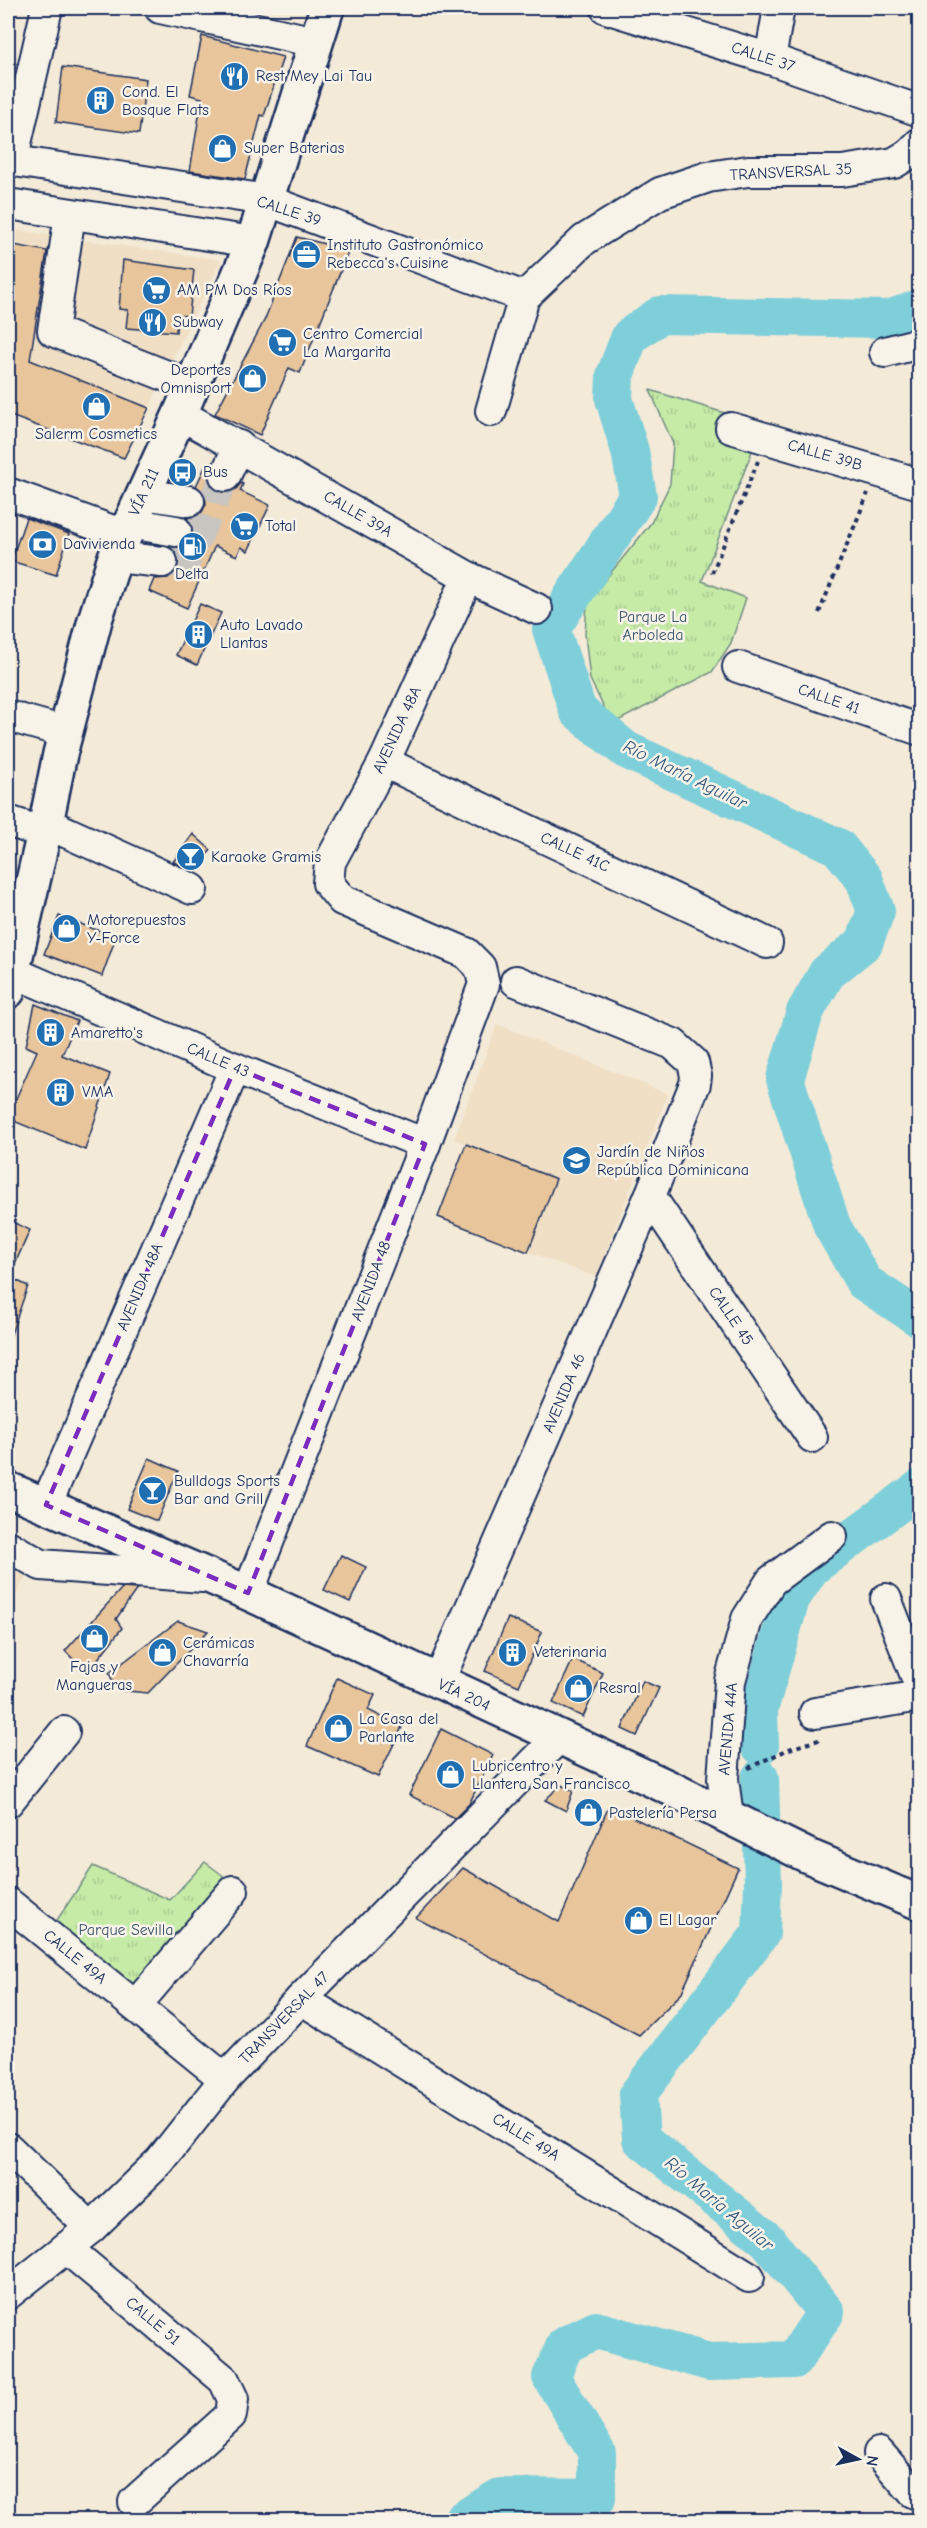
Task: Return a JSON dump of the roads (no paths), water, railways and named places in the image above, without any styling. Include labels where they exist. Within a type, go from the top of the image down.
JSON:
[{"type":"main road","name":"VÍA 211","points":[[10,982],[65,732],[95,620],[123,538],[186,400],[253,242],[327,8]]},
{"type":"main road","name":"VÍA 204","points":[[8,1490],[248,1593],[806,1854],[920,1904]]},
{"type":"street","points":[[10,160],[47,8]]},
{"type":"street","points":[[160,8],[316,42]]},
{"type":"street","name":"CALLE 37","points":[[606,8],[770,59],[920,111]]},
{"type":"street","points":[[770,59],[779,8]]},
{"type":"street","name":"TRANSVERSAL 35","points":[[524,297],[584,240],[660,193],[708,177],[748,171],[842,171],[894,163],[909,154],[920,143]]},
{"type":"street","name":"CALLE 39","points":[[10,160],[266,200],[524,297]]},
{"type":"street","points":[[8,204],[253,242]]},
{"type":"street","name":"CALLE 39A","points":[[70,214],[53,331],[186,400],[238,446],[468,577],[537,609]]},
{"type":"street","points":[[491,411],[524,297]]},
{"type":"street","points":[[885,352],[920,343]]},
{"type":"street","name":"CALLE 39B","points":[[730,428],[877,470],[913,474]]},
{"type":"street","points":[[225,476],[238,446]]},
{"type":"street","points":[[8,493],[123,538],[162,562]]},
{"type":"street","points":[[143,494],[189,501]]},
{"type":"street","points":[[123,538],[176,531]]},
{"type":"street","name":"AVENIDA 48A","points":[[468,577],[384,762],[330,862],[328,883],[342,900],[466,953],[480,968]]},
{"type":"street","name":"CALLE 41","points":[[738,667],[920,730]]},
{"type":"street","points":[[8,716],[65,732]]},
{"type":"street","name":"CALLE 41C","points":[[384,762],[767,943]]},
{"type":"street","points":[[8,821],[45,828],[192,889]]},
{"type":"street","name":"AVENIDA 48","points":[[248,1593],[425,1144],[484,984],[480,968]]},
{"type":"street","name":"AVENIDA 46","points":[[438,1683],[650,1196],[688,1102],[696,1076],[693,1062],[673,1044],[516,981]]},
{"type":"street","name":"CALLE 43","points":[[10,982],[425,1144]]},
{"type":"street","name":"AVENIDA 48A","points":[[46,1505],[235,1068]]},
{"type":"street","name":"CALLE 45","points":[[650,1196],[812,1437]]},
{"type":"street","name":"AVENIDA 44A","points":[[735,1820],[723,1779],[730,1680],[747,1619],[771,1581],[832,1536]]},
{"type":"street","points":[[8,1546],[41,1565],[213,1578]]},
{"type":"street","points":[[886,1599],[920,1686]]},
{"type":"street","points":[[822,1725],[920,1696]]},
{"type":"street","points":[[8,1802],[64,1732]]},
{"type":"street","name":"TRANSVERSAL 47","points":[[8,2294],[91,2228],[160,2161],[225,2079],[558,1738]]},
{"type":"street","points":[[136,2006],[233,1891]]},
{"type":"street","name":"CALLE 49A","points":[[8,1903],[225,2079]]},
{"type":"street","name":"CALLE 49A","points":[[301,1999],[749,2277]]},
{"type":"street","points":[[8,2148],[91,2228]]},
{"type":"street","name":"CALLE 51","points":[[66,2248],[224,2380],[233,2399],[231,2415],[134,2502]]},
{"type":"street","points":[[879,2453],[913,2492],[920,2495]]},
{"type":"waterway","name":"Río María Aguilar","points":[[920,308],[889,319],[660,315],[630,336],[615,375],[614,399],[630,451],[638,496],[551,629],[578,711],[626,750],[838,847],[864,879],[876,911],[864,943],[827,973],[805,1012],[785,1079],[832,1226],[864,1282],[920,1319]]},
{"type":"waterway","name":"Río María Aguilar","points":[[760,1746],[759,1710],[791,1599],[811,1568],[920,1488]]},
{"type":"waterway","name":"Río María Aguilar","points":[[462,2520],[500,2497],[597,2498],[597,2453],[551,2377],[565,2345],[596,2330],[709,2362],[794,2360],[826,2312],[767,2240],[641,2139],[638,2094],[761,1933],[763,1883],[760,1778]]},
{"type":"tunnel","points":[[162,562],[185,563],[225,476]]},
{"type":"place","name":"Rest Mey Lai Tau","points":[[235,76]]},
{"type":"place","name":"Cond. El Bosque Flats","points":[[101,101]]},
{"type":"place","name":"Super Baterias","points":[[223,148]]},
{"type":"place","name":"Instituto Gastronómico Rebecca's Cuisine","points":[[306,254]]},
{"type":"place","name":"AM PM Dos Ríos","points":[[156,290]]},
{"type":"place","name":"Subway","points":[[152,322]]},
{"type":"place","name":"Centro Comercial La Margarita","points":[[282,343]]},
{"type":"place","name":"Deportes Omnisport","points":[[252,379]]},
{"type":"place","name":"Salerm Cosmetics","points":[[96,406]]},
{"type":"place","name":"Bus","points":[[182,472]]},
{"type":"place","name":"Total","points":[[244,526]]},
{"type":"place","name":"Davivienda","points":[[42,544]]},
{"type":"place","name":"Delta","points":[[192,546]]},
{"type":"place","name":"Auto Lavado Llantas","points":[[199,634]]},
{"type":"place","name":"Karaoke Gramis","points":[[190,857]]},
{"type":"place","name":"Motorepuestos Y-Force","points":[[66,929]]},
{"type":"place","name":"Amaretto's","points":[[50,1033]]},
{"type":"place","name":"VMA","points":[[61,1092]]},
{"type":"place","name":"Jardín de Niños República Dominicana","points":[[576,1161]]},
{"type":"place","name":"Bulldogs Sports Bar and Grill","points":[[153,1490]]},
{"type":"place","name":"Fajas y Mangueras","points":[[94,1639]]},
{"type":"place","name":"Cerámicas Chavarría","points":[[162,1652]]},
{"type":"place","name":"Veterinaria","points":[[513,1652]]},
{"type":"place","name":"Resral","points":[[578,1688]]},
{"type":"place","name":"La Casa del Parlante","points":[[338,1728]]},
{"type":"place","name":"Lubricentro y Llantera San Francisco","points":[[451,1775]]},
{"type":"place","name":"Pastelería Persa","points":[[588,1813]]},
{"type":"place","name":"El Lagar","points":[[638,1920]]},
{"type":"park label","name":"Parque La Arboleda","points":[[653,626]]},
{"type":"park label","name":"Parque Sevilla","points":[[126,1930]]}]
